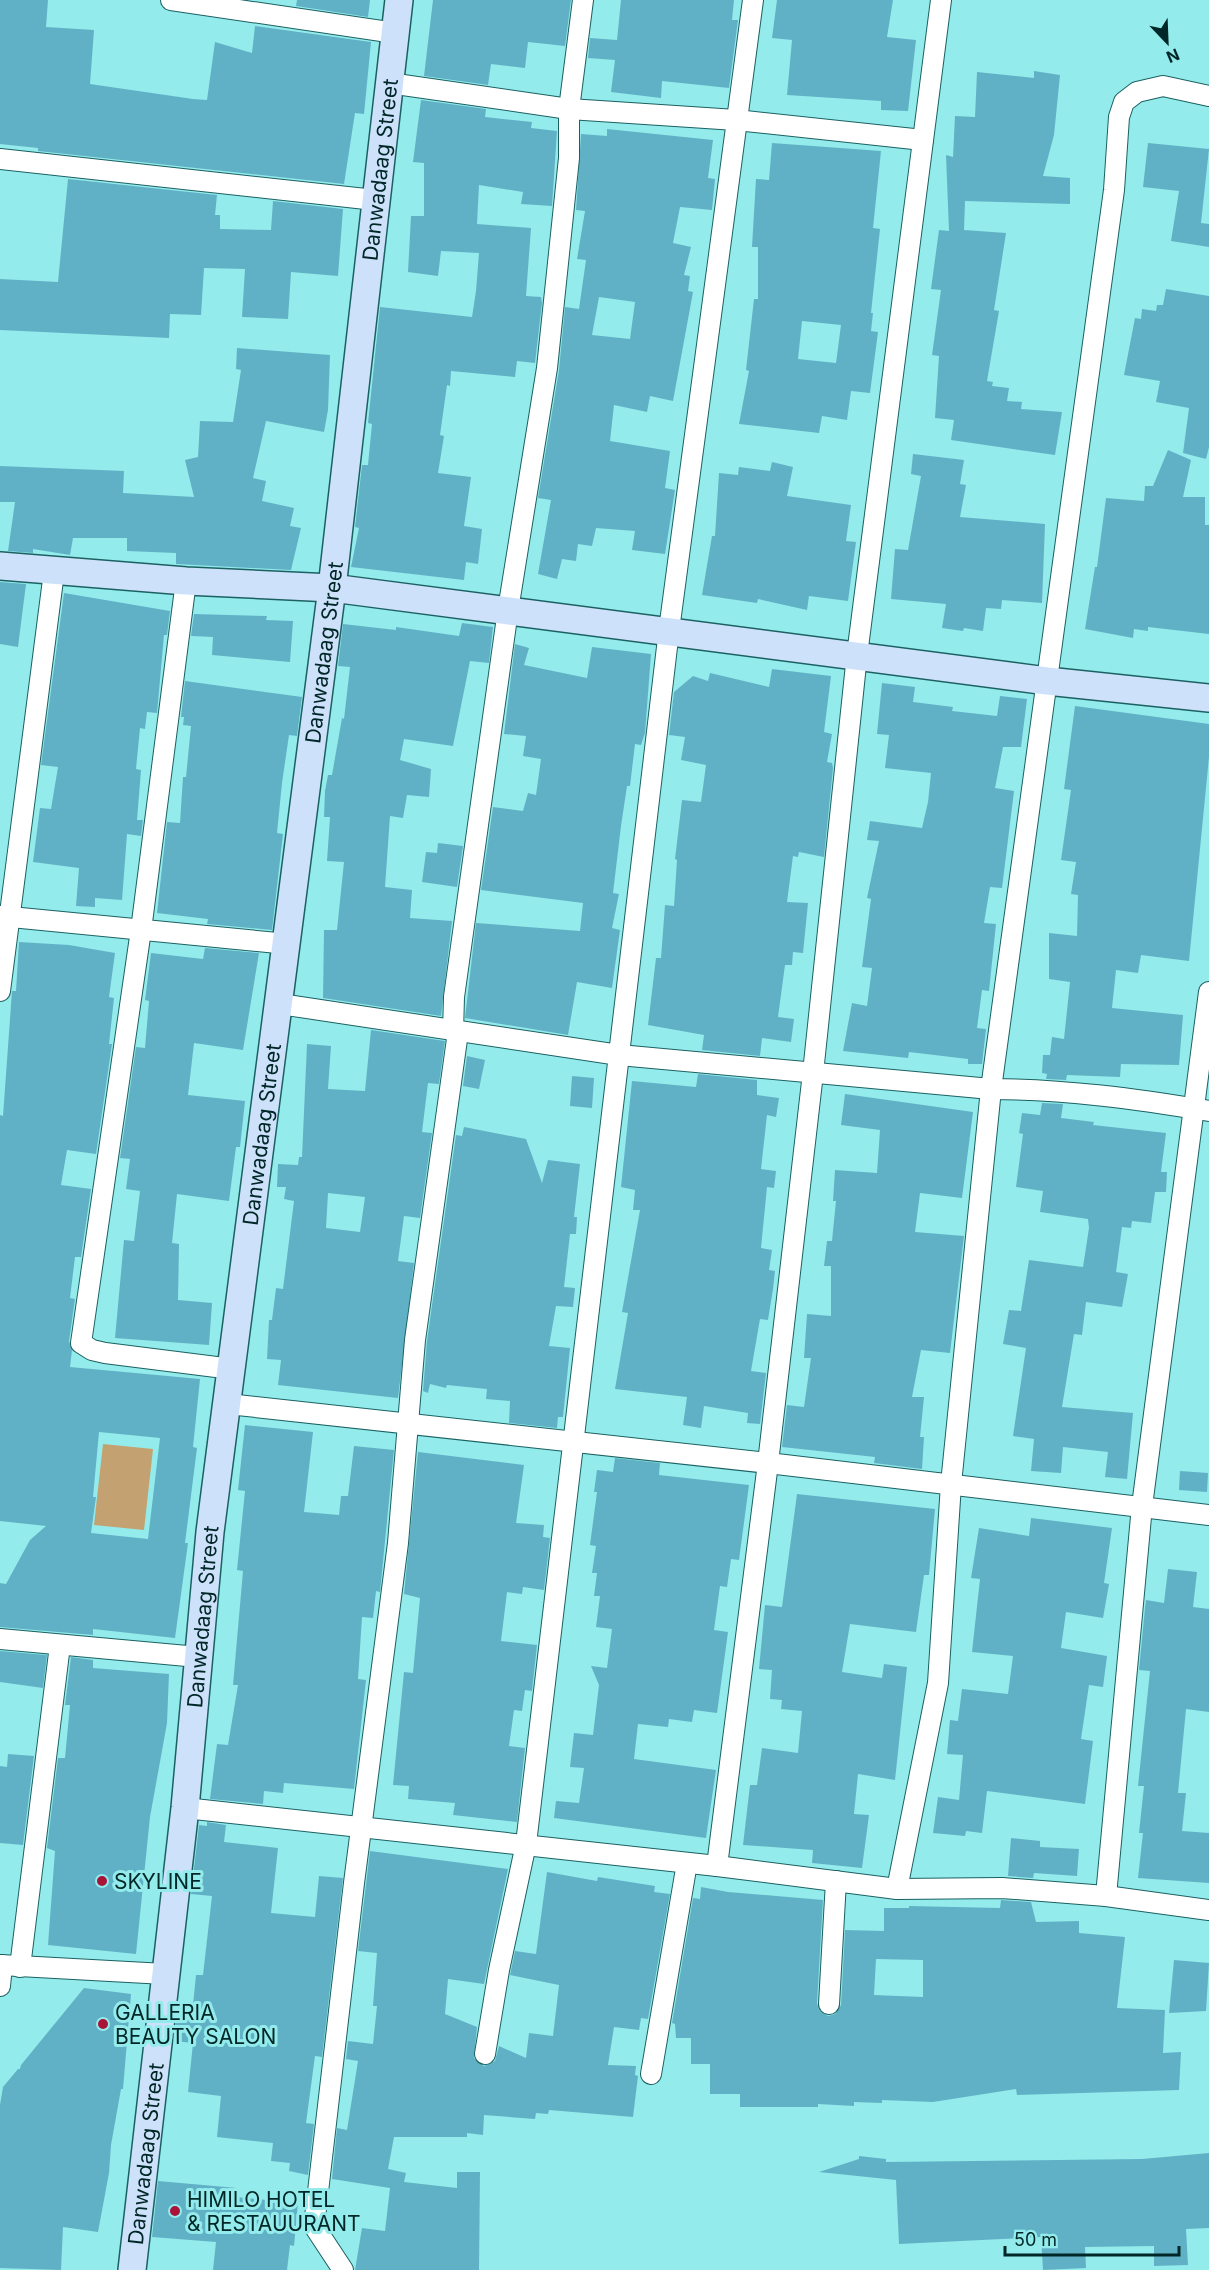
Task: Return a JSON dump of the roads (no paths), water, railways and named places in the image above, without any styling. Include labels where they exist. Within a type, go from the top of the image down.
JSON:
[{"type":"street","points":[[171,0],[394,33]]},
{"type":"street","name":"Danwadaag Street","points":[[132,2270],[185,1808],[210,1532],[288,944],[332,588],[399,0]]},
{"type":"street","points":[[343,2270],[314,2226],[398,1543],[406,1423],[415,1340],[456,1032],[454,997],[508,610],[547,368],[568,158],[569,109],[583,0]]},
{"type":"street","points":[[485,2054],[499,1970],[526,1845],[669,630],[753,0]]},
{"type":"street","points":[[717,1866],[768,1463],[813,1073],[857,656],[941,0]]},
{"type":"street","points":[[388,83],[569,109],[736,120],[923,140]]},
{"type":"street","points":[[897,1889],[938,1683],[951,1484],[991,1089],[1113,202],[1119,117],[1124,102],[1137,92],[1163,86],[1209,96]]},
{"type":"street","points":[[0,159],[375,200]]},
{"type":"street","points":[[0,566],[186,581],[332,588],[669,630],[1047,681],[1209,698]]},
{"type":"street","points":[[0,991],[5,917],[54,572]]},
{"type":"street","points":[[186,581],[141,930],[81,1343],[92,1350],[105,1353],[232,1369]]},
{"type":"street","points":[[5,917],[288,944]]},
{"type":"street","points":[[1106,1896],[1142,1506],[1202,1110],[1209,992]]},
{"type":"street","points":[[280,1004],[619,1055],[991,1089],[1035,1089],[1167,1103],[1202,1110]]},
{"type":"street","points":[[228,1404],[768,1463],[1209,1515]]},
{"type":"street","points":[[0,1639],[198,1657]]},
{"type":"street","points":[[0,1986],[8,1966],[60,1646]]},
{"type":"street","points":[[185,1808],[717,1866],[897,1889],[1002,1888],[1106,1896],[1209,1910]]},
{"type":"street","points":[[651,2074],[687,1863]]},
{"type":"street","points":[[829,2004],[836,1881]]},
{"type":"street","points":[[8,1966],[165,1974]]},
{"type":"place","name":"SKYLINE","points":[[102,1881]]},
{"type":"place","name":"GALLERIA BEAUTY SALON","points":[[103,2024]]},
{"type":"place","name":"HIMILO HOTEL & RESTAUURANT","points":[[175,2211]]}]
